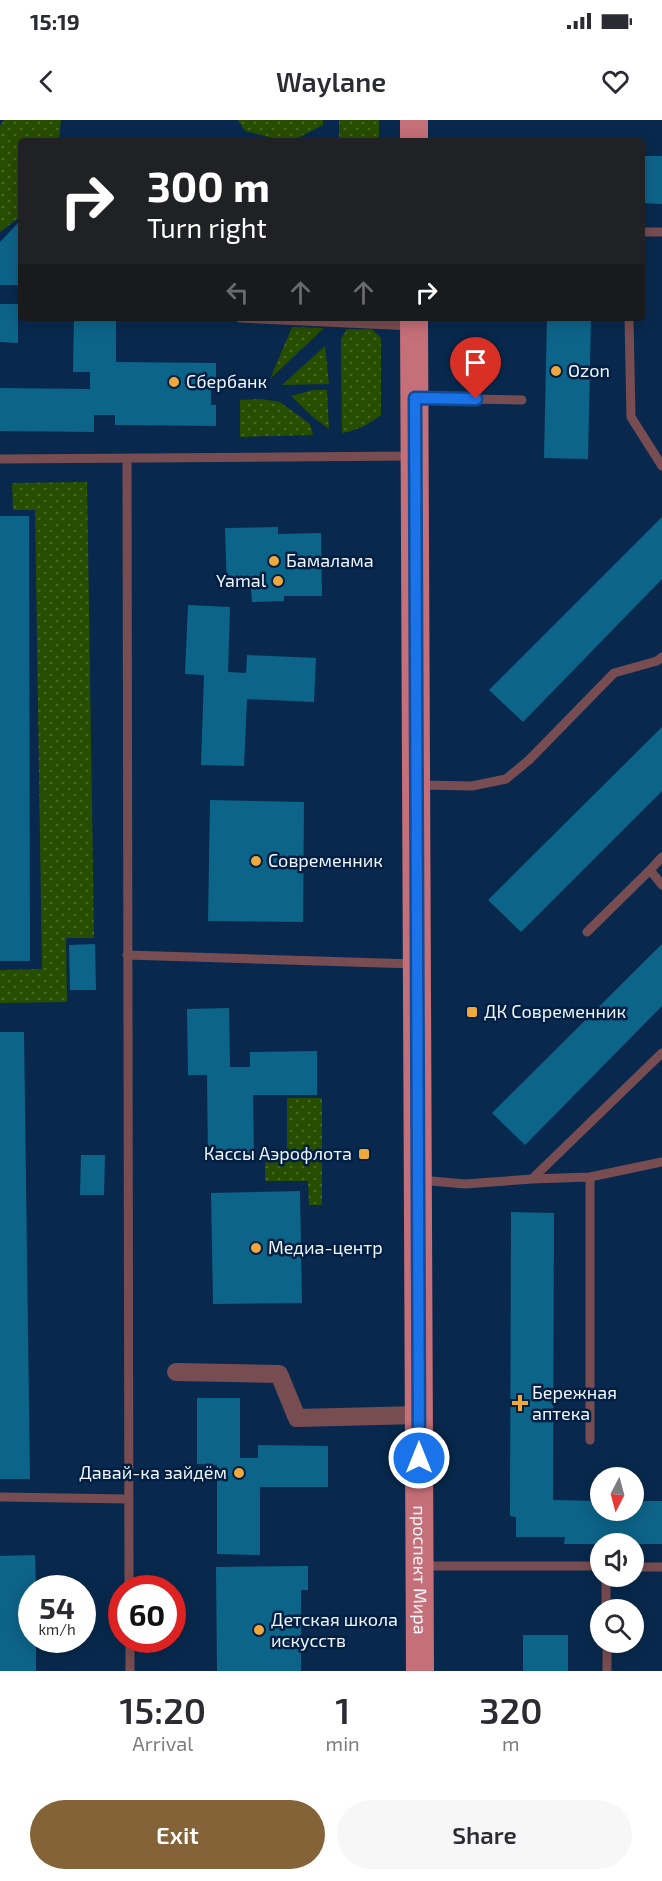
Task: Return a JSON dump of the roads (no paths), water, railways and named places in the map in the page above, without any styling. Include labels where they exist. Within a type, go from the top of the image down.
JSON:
[{"type":"main road","points":[[414,120],[414,138]]},
{"type":"main road","name":"проспект Мира","points":[[414,322],[420,1671]]},
{"type":"street","points":[[176,1372],[279,1374],[297,1418],[419,1415]]},
{"type":"lane","points":[[645,232],[662,232]]},
{"type":"lane","points":[[370,321],[414,322]]},
{"type":"lane","points":[[629,321],[631,417],[662,466]]},
{"type":"lane","points":[[415,398],[522,400]]},
{"type":"lane","points":[[0,459],[415,456]]},
{"type":"lane","points":[[127,459],[129,1575]]},
{"type":"lane","points":[[416,785],[472,786],[506,779],[529,760],[614,673],[660,662]]},
{"type":"lane","points":[[587,932],[662,857]]},
{"type":"lane","points":[[650,870],[662,885]]},
{"type":"lane","points":[[128,956],[417,964]]},
{"type":"lane","points":[[532,1179],[662,1053]]},
{"type":"lane","points":[[418,1180],[465,1184],[590,1177],[662,1162]]},
{"type":"lane","points":[[590,1177],[590,1440]]},
{"type":"lane","points":[[0,1497],[128,1499]]},
{"type":"lane","points":[[419,1566],[590,1566]]},
{"type":"lane","points":[[644,1567],[662,1567]]},
{"type":"lane","points":[[130,1653],[130,1671]]},
{"type":"lane","points":[[607,1653],[607,1671]]},
{"type":"place","name":"Ozon","points":[[556,371]]},
{"type":"place","name":"Сбербанк","points":[[174,382]]},
{"type":"place","name":"Бамалама","points":[[274,561]]},
{"type":"place","name":"Yamal","points":[[278,581]]},
{"type":"place","name":"Современник","points":[[256,861]]},
{"type":"place","name":"ДК Современник","points":[[472,1012]]},
{"type":"place","name":"Кассы Аэрофлота","points":[[364,1154]]},
{"type":"place","name":"Медиа-центр","points":[[256,1248]]},
{"type":"place","name":"Бережная аптека","points":[[520,1403]]},
{"type":"place","name":"Давай-ка зайдём","points":[[239,1473]]},
{"type":"place","name":"Детская школа искусств","points":[[259,1630]]}]
